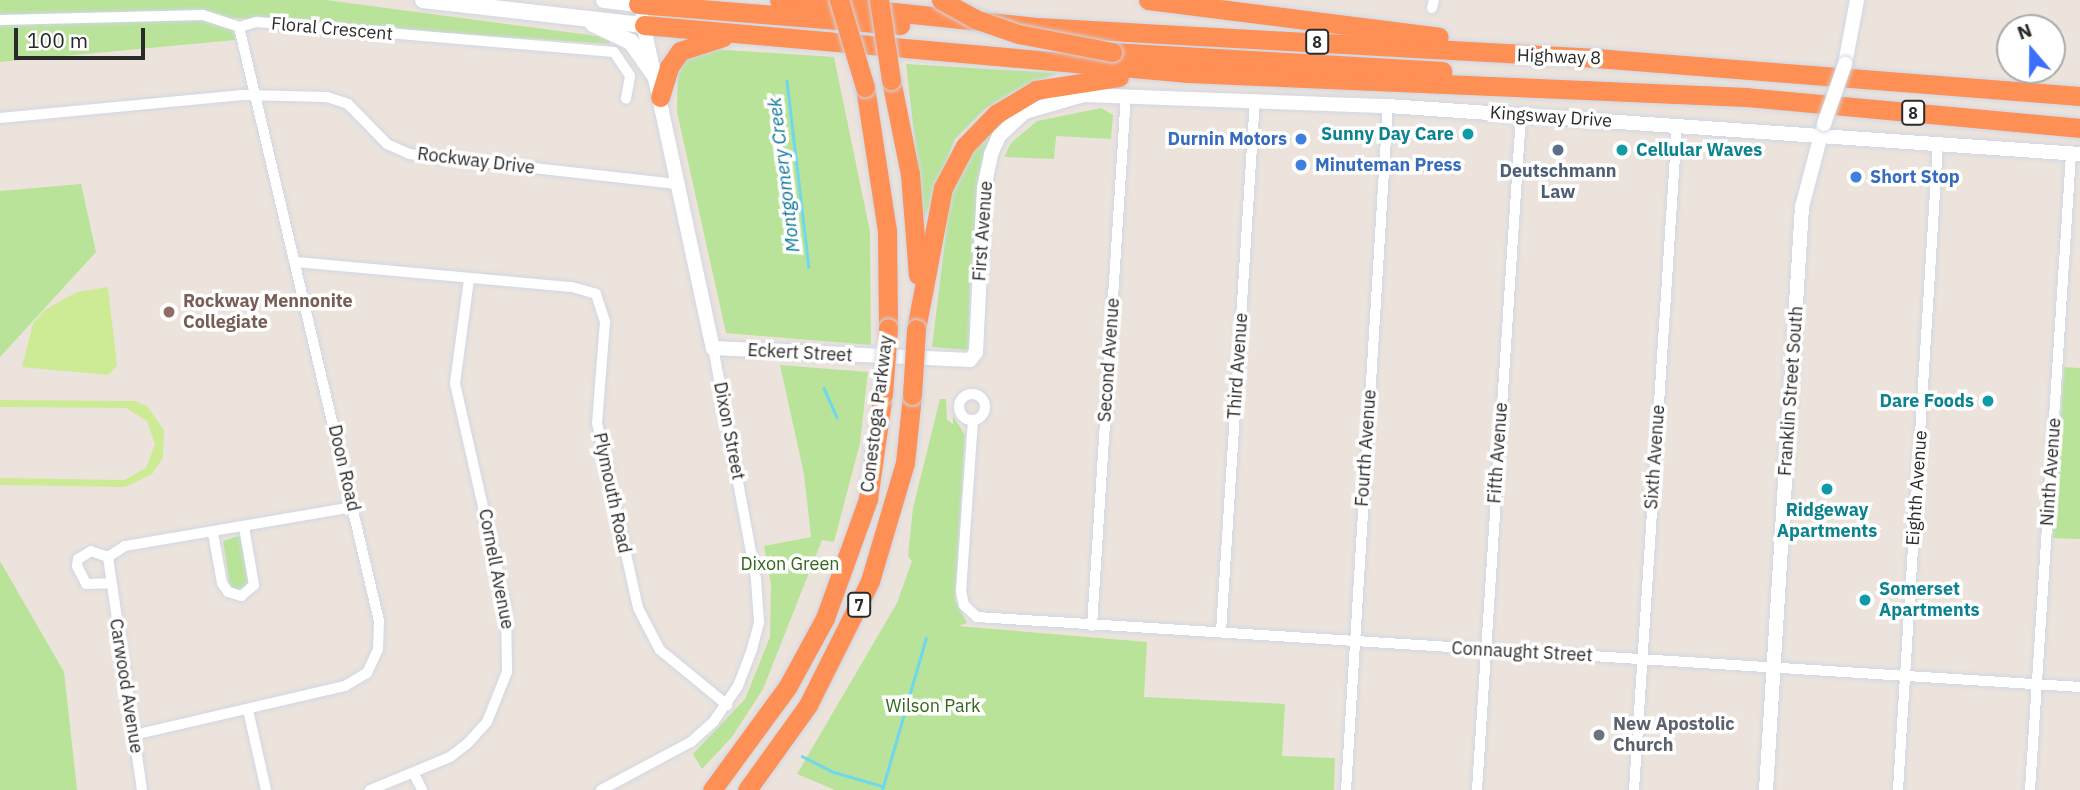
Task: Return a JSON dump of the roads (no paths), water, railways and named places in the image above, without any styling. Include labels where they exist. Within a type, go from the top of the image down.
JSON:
[{"type":"highway","points":[[682,0],[703,10]]},
{"type":"highway","points":[[779,0],[1037,27]]},
{"type":"highway","points":[[839,0],[865,87]]},
{"type":"highway","name":"Conestoga Parkway","points":[[712,790],[788,686],[825,618],[868,499],[883,394],[888,328],[887,231],[850,0]]},
{"type":"highway","name":"Conestoga Parkway","points":[[747,790],[808,705],[870,581],[905,463],[916,329],[918,231],[879,0]]},
{"type":"highway","points":[[941,0],[975,19],[1018,34],[1112,52],[1582,80],[1746,97]]},
{"type":"highway","points":[[1148,0],[1596,58]]},
{"type":"highway","points":[[638,2],[867,24],[1037,27]]},
{"type":"highway","points":[[644,25],[1188,73]]},
{"type":"highway","name":"Highway 8","points":[[1037,27],[1596,58],[2080,96]]},
{"type":"highway","points":[[660,97],[669,67],[680,51],[738,33]]},
{"type":"highway","points":[[916,329],[943,188],[953,164],[979,130],[1017,100],[1065,82],[1188,73]]},
{"type":"highway","name":"Highway 8","points":[[1188,73],[1746,97],[2080,128]]},
{"type":"main road","points":[[423,0],[587,22],[644,25]]},
{"type":"main road","points":[[604,0],[638,2]]},
{"type":"main road","points":[[587,22],[631,42],[655,76]]},
{"type":"street","name":"Franklin Street South","points":[[1766,790],[1802,207],[1822,129],[1845,64],[1857,0]]},
{"type":"street","name":"Dixon Street","points":[[601,790],[691,742],[727,705],[759,622],[756,579],[713,348],[638,2]]},
{"type":"street","name":"Floral Crescent","points":[[0,20],[203,15],[239,27],[257,22],[614,52],[628,69],[626,99]]},
{"type":"street","name":"Doon Road","points":[[134,736],[345,686],[360,679],[372,663],[379,621],[239,27]]},
{"type":"street","name":"Rockway Drive","points":[[0,118],[255,95],[327,97],[348,104],[387,144],[409,154],[678,184]]},
{"type":"street","name":"Kingsway Drive","points":[[1024,113],[1072,97],[1126,95],[1255,99],[1677,125],[1822,129],[1938,144],[2076,154]]},
{"type":"street","name":"Second Avenue","points":[[1092,626],[1126,95]]},
{"type":"street","name":"Third Avenue","points":[[1221,632],[1255,99]]},
{"type":"street","name":"Fourth Avenue","points":[[1346,790],[1388,106]]},
{"type":"street","name":"First Avenue","points":[[971,360],[976,352],[984,188],[991,154],[999,136],[1024,113]]},
{"type":"street","name":"Fifth Avenue","points":[[1477,790],[1521,115]]},
{"type":"street","name":"Sixth Avenue","points":[[1634,790],[1677,125]]},
{"type":"street","name":"Eighth Avenue","points":[[1898,790],[1938,144]]},
{"type":"street","name":"Ninth Avenue","points":[[2029,790],[2076,154]]},
{"type":"street","name":"Plymouth Road","points":[[296,262],[587,289],[600,301],[606,322],[597,423],[639,608],[660,650],[727,705]]},
{"type":"street","name":"Cornell Avenue","points":[[370,790],[414,774],[468,744],[487,722],[507,672],[506,608],[455,383],[469,279]]},
{"type":"street","name":"Eckert Street","points":[[713,348],[971,360]]},
{"type":"street","name":"Connaught Street","points":[[974,420],[961,591],[967,610],[977,617],[1221,632],[1353,644],[1643,659],[2080,687]]},
{"type":"street","points":[[109,583],[86,583],[77,566],[78,559],[91,551],[108,557],[125,546],[353,507]]},
{"type":"street","points":[[213,533],[222,583],[228,592],[242,596],[254,585],[244,527]]},
{"type":"street","name":"Carwood Avenue","points":[[108,557],[109,583],[142,790]]},
{"type":"street","points":[[248,710],[266,790]]},
{"type":"street","points":[[414,774],[422,790]]},
{"type":"waterway","name":"Montgomery Creek","points":[[787,81],[809,267]]},
{"type":"waterway","name":"Montgomery Creek","points":[[824,388],[837,417]]},
{"type":"waterway","name":"Montgomery Creek","points":[[882,790],[926,638]]},
{"type":"waterway","points":[[802,756],[834,772],[882,786]]},
{"type":"place","name":"Sunny Day Care","points":[[1468,134]]},
{"type":"place","name":"Durnin Motors","points":[[1301,139]]},
{"type":"place","name":"Deutschmann Law","points":[[1558,150]]},
{"type":"place","name":"Cellular Waves","points":[[1622,150]]},
{"type":"place","name":"Minuteman Press","points":[[1301,165]]},
{"type":"place","name":"Short Stop","points":[[1856,177]]},
{"type":"place","name":"Rockway Mennonite Collegiate","points":[[169,312]]},
{"type":"place","name":"Dare Foods","points":[[1988,401]]},
{"type":"place","name":"Ridgeway Apartments","points":[[1827,489]]},
{"type":"place","name":"Somerset Apartments","points":[[1865,600]]},
{"type":"place","name":"New Apostolic Church","points":[[1599,735]]},
{"type":"park label","name":"Dixon Green","points":[[790,564]]},
{"type":"park label","name":"Wilson Park","points":[[933,706]]}]
